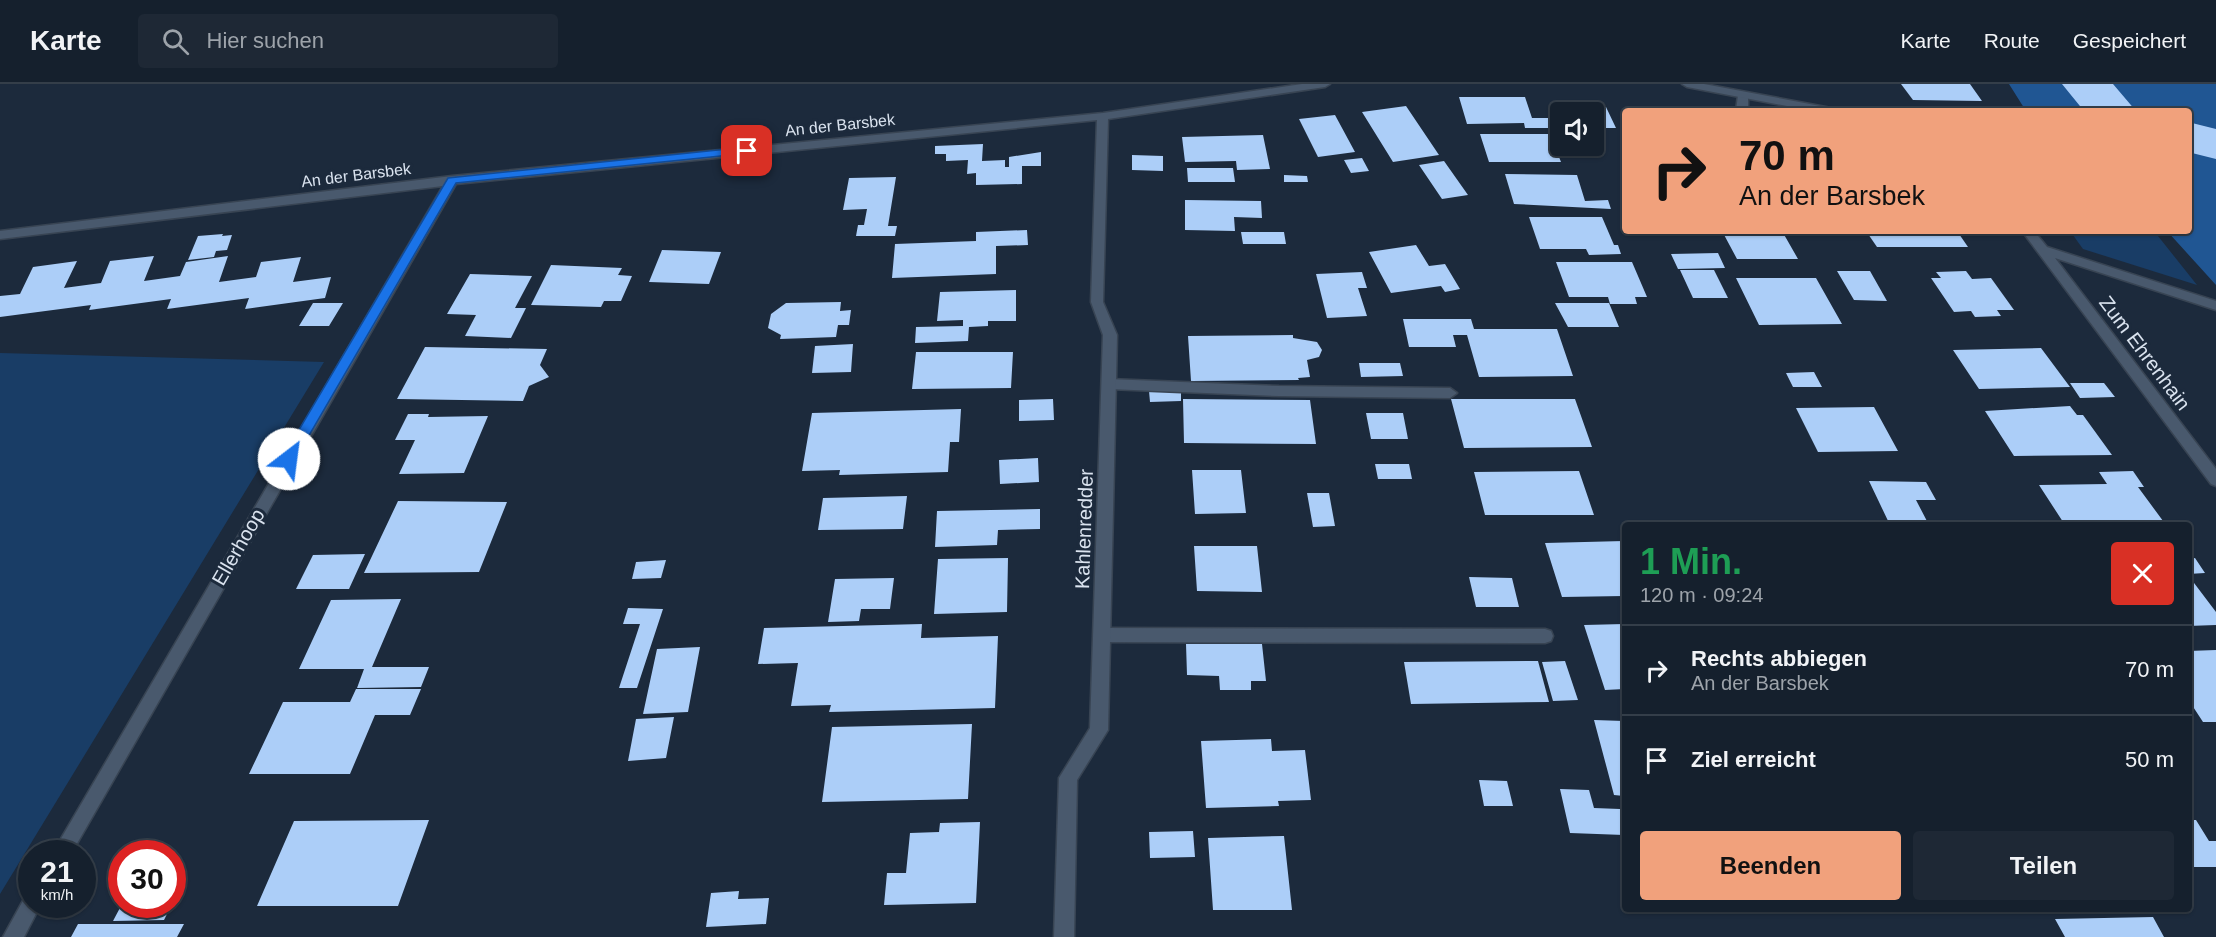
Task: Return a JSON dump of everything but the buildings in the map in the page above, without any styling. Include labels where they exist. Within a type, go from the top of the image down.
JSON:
[{"type":"street","name":"An der Barsbek","points":[[0,235],[452,180],[1103,116],[1325,84]]},
{"type":"street","points":[[1687,84],[1814,108]]},
{"type":"street","points":[[1742,108],[1743,95]]},
{"type":"street","name":"Kahlenredder","points":[[1065,937],[1068,778],[1099,730],[1110,335],[1097,302],[1103,116]]},
{"type":"street","name":"Ellerhoop","points":[[69,840],[452,180]]},
{"type":"street","name":"Zum Ehrenhain","points":[[2030,234],[2216,480]]},
{"type":"street","name":"Zum Ehrenhain","points":[[2043,250],[2216,306]]},
{"type":"street","points":[[1109,384],[1279,391],[1450,393]]},
{"type":"street","points":[[1102,635],[1545,636]]},
{"type":"street","points":[[13,937],[24,918]]},
{"type":"shaded area","points":[[2009,84],[2216,84],[2216,285],[2170,234],[2192,234],[2192,108],[2024,108]]},
{"type":"shaded area","points":[[2072,234],[2156,234],[2197,285],[2083,249]]},
{"type":"shaded area","points":[[0,353],[324,362],[33,840],[18,840],[18,864],[0,894]]},
{"type":"route","points":[[289,459],[452,180],[747,151]]}]
